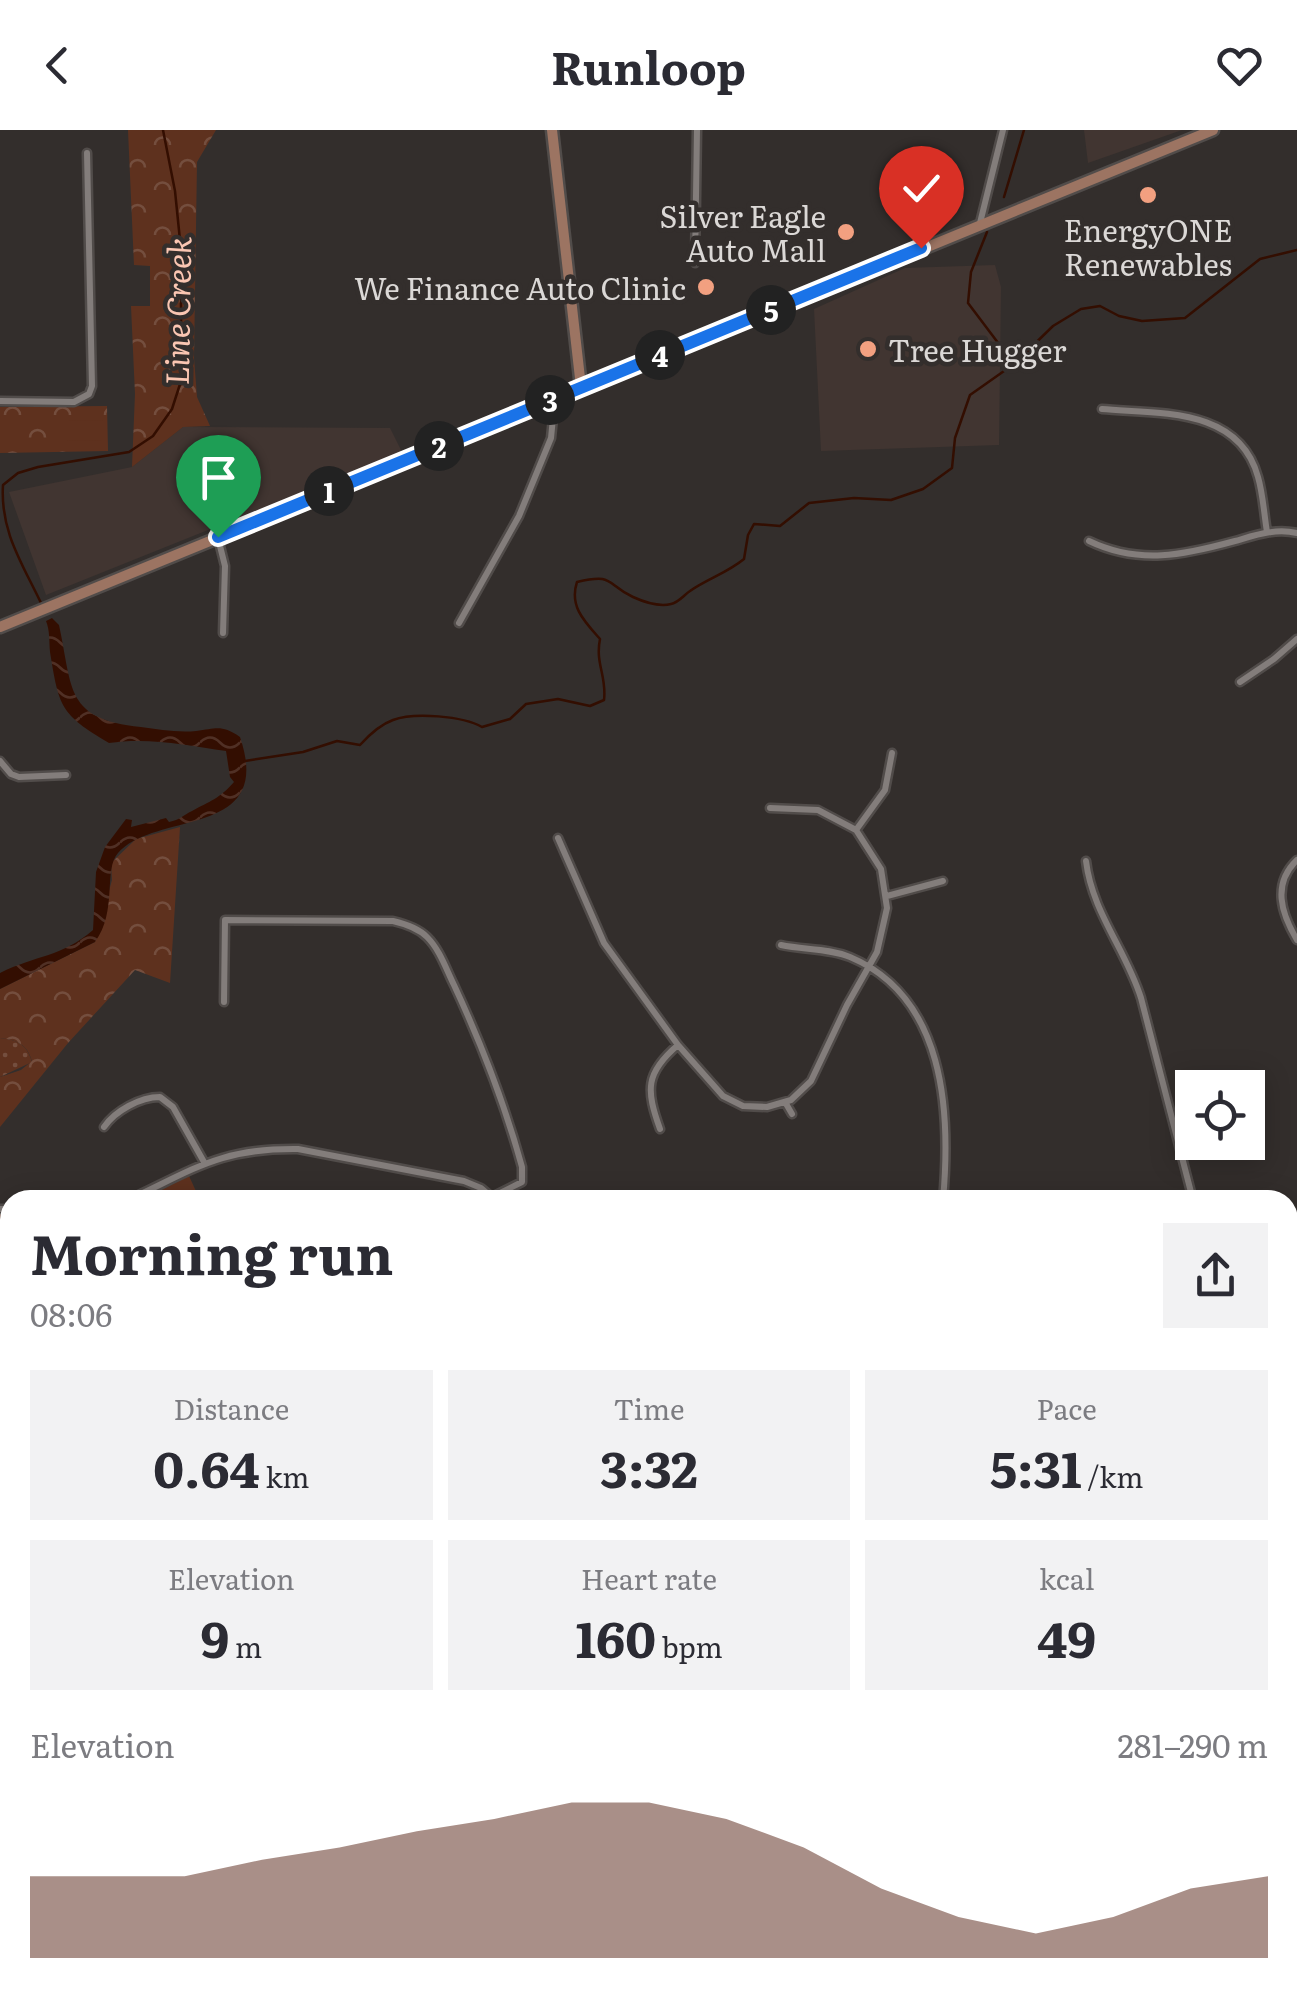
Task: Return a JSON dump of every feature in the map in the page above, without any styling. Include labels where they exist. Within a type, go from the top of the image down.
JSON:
[{"type":"main road","points":[[552,130],[581,388]]},
{"type":"main road","points":[[0,627],[1213,130]]},
{"type":"street","points":[[695,263],[698,130]]},
{"type":"street","points":[[980,225],[1003,130]]},
{"type":"street","points":[[0,401],[80,401],[92,386],[87,153]]},
{"type":"street","points":[[459,622],[520,514],[551,438],[553,418],[548,401]]},
{"type":"street","points":[[1102,409],[1190,417],[1226,431],[1246,451],[1255,469],[1267,532]]},
{"type":"street","points":[[1089,541],[1115,552],[1167,557],[1267,532],[1297,533]]},
{"type":"street","points":[[218,537],[225,566],[223,632]]},
{"type":"street","points":[[1240,682],[1297,639]]},
{"type":"street","points":[[856,830],[885,790],[892,753]]},
{"type":"street","points":[[0,761],[11,774],[19,776],[66,775]]},
{"type":"street","points":[[558,838],[604,942],[678,1045],[724,1096],[755,1108],[785,1102],[802,1093],[811,1081],[877,952],[885,927],[887,896],[881,868],[856,830],[818,810],[770,808]]},
{"type":"street","points":[[1297,860],[1287,870],[1281,900],[1286,921],[1297,940]]},
{"type":"street","points":[[1086,861],[1093,896],[1133,974],[1191,1190]]},
{"type":"street","points":[[887,896],[943,882]]},
{"type":"street","points":[[224,1002],[225,920],[393,921],[410,925],[438,949],[466,1011],[522,1168],[522,1182],[508,1190]]},
{"type":"street","points":[[781,945],[836,952],[889,981],[909,1002],[930,1039],[944,1112],[943,1190]]},
{"type":"street","points":[[660,1129],[649,1088],[660,1061],[678,1045]]},
{"type":"street","points":[[104,1127],[114,1114],[145,1099],[160,1097],[173,1106],[204,1162]]},
{"type":"street","points":[[785,1102],[792,1114]]},
{"type":"street","points":[[148,1190],[204,1162],[238,1152],[298,1148],[464,1180],[481,1190]]},
{"type":"shaded area","points":[[1084,130],[1182,130],[1088,163]]},
{"type":"shaded area","points":[[995,265],[1001,287],[999,445],[821,451],[814,309],[905,268]]},
{"type":"shaded area","points":[[183,427],[390,428],[402,452],[46,595],[9,492],[132,467]]},
{"type":"green space","points":[[128,130],[216,130],[197,162],[194,358],[197,397],[210,426],[183,427],[132,467],[135,394],[131,306],[150,306],[150,266],[134,265]]},
{"type":"green space","points":[[107,406],[108,451],[0,453],[0,407]]},
{"type":"green space","points":[[103,420],[103,440],[67,441],[67,421]]},
{"type":"green space","points":[[180,827],[170,983],[135,970],[68,1043],[0,1127],[0,1077],[21,1070],[32,1061],[20,1044],[0,1038],[0,989],[95,942],[112,880],[111,863],[136,839]]},
{"type":"green space","points":[[0,1038],[21,1044],[32,1062],[0,1077]]},
{"type":"green space","points":[[189,1176],[195,1190],[161,1190]]},
{"type":"water","points":[[52,618],[59,625],[71,684],[85,708],[98,717],[141,727],[182,732],[228,730],[240,737],[246,770],[241,792],[227,807],[136,840],[118,853],[111,870],[106,917],[95,942],[0,989],[0,973],[59,951],[93,930],[96,872],[105,847],[126,819],[132,820],[131,827],[166,818],[173,821],[214,799],[234,782],[226,751],[153,741],[109,743],[71,716],[56,685],[46,621]]},
{"type":"waterway","name":"Line Creek","points":[[41,603],[9,532],[3,485],[18,473],[38,467],[129,452],[153,436],[172,409],[181,381],[181,250],[163,130]]},
{"type":"waterway","points":[[1004,197],[1024,130]]},
{"type":"waterway","points":[[245,761],[303,752],[337,741],[360,745],[379,727],[402,718],[451,718],[482,727],[510,719],[526,704],[558,699],[590,706],[604,700],[600,639],[577,606],[577,582],[604,579],[642,601],[674,603],[744,559],[754,524],[780,526],[809,503],[854,498],[891,500],[923,489],[952,468],[955,438],[970,395],[1014,364],[968,303],[971,272],[987,232]]},
{"type":"waterway","points":[[1014,364],[1053,326],[1081,309],[1100,306],[1119,316],[1142,321],[1185,318],[1260,259],[1297,250]]},
{"type":"place","name":"EnergyONE Renewables","points":[[1148,195]]},
{"type":"place","name":"Silver Eagle Auto Mall","points":[[846,232]]},
{"type":"place","name":"We Finance Auto Clinic","points":[[706,287]]},
{"type":"place","name":"Tree Hugger","points":[[868,349]]},
{"type":"route","points":[[218,537],[921,248]]}]
